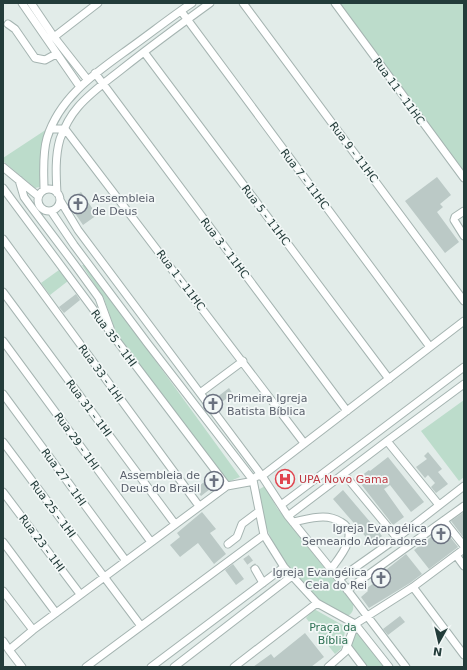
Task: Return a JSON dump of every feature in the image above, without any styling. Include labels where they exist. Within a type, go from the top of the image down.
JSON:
[{"type":"street","points":[[22,3],[80,87]]},
{"type":"street","points":[[31,3],[54,37],[87,79]]},
{"type":"street","points":[[54,37],[98,3]]},
{"type":"street","points":[[192,3],[87,79],[63,108],[47,139],[44,156],[44,190],[38,196],[38,202],[40,207],[45,211],[51,211],[56,208],[58,197],[56,164],[58,151],[61,138],[77,107],[103,84],[210,3]]},
{"type":"street","name":"Rua 9 - 11HC","points":[[243,3],[464,301]]},
{"type":"street","name":"Rua 11 - 11HC","points":[[335,3],[464,178]]},
{"type":"street","name":"Rua 7 - 11HC","points":[[181,11],[430,347]]},
{"type":"street","points":[[165,22],[172,24],[174,30]]},
{"type":"street","points":[[8,24],[15,29],[35,58],[44,60],[56,54]]},
{"type":"street","name":"Rua 5 - 11HC","points":[[144,52],[389,379]]},
{"type":"street","name":"Rua 3 - 11HC","points":[[95,73],[347,411]]},
{"type":"street","points":[[51,129],[65,129]]},
{"type":"street","name":"Rua 1 - 11HC","points":[[65,129],[304,443]]},
{"type":"street","points":[[3,167],[38,196]]},
{"type":"street","points":[[19,180],[24,197],[99,298],[114,337]]},
{"type":"street","name":"Rua 35 - 1HI","points":[[3,188],[90,306],[227,486]]},
{"type":"street","points":[[44,190],[51,190],[58,197],[78,230],[262,476],[280,505],[406,667]]},
{"type":"street","points":[[23,216],[32,208]]},
{"type":"street","points":[[51,211],[74,245],[146,341],[253,480],[258,512],[264,535],[284,567],[317,603],[355,624],[389,667]]},
{"type":"street","points":[[464,211],[455,217],[454,220],[464,236]]},
{"type":"street","points":[[34,230],[43,223]]},
{"type":"street","name":"Rua 33 - 1HI","points":[[3,239],[199,506]]},
{"type":"street","points":[[65,252],[74,245]]},
{"type":"street","points":[[75,264],[84,258]]},
{"type":"street","name":"Rua 31 - 1HI","points":[[3,292],[175,524]]},
{"type":"street","points":[[90,306],[99,298]]},
{"type":"street","points":[[134,325],[138,325],[142,322],[143,318]]},
{"type":"street","points":[[9,650],[80,594],[227,486],[244,483],[253,480],[257,476],[262,476],[464,321]]},
{"type":"street","points":[[146,341],[146,336],[150,334],[156,335]]},
{"type":"street","name":"Rua 29 - 1HI","points":[[3,341],[151,542]]},
{"type":"street","points":[[200,393],[243,361]]},
{"type":"street","points":[[280,505],[464,367]]},
{"type":"street","points":[[455,374],[453,376],[455,381],[459,385],[463,385]]},
{"type":"street","points":[[291,519],[344,474],[463,385]]},
{"type":"street","points":[[436,388],[442,390],[445,398]]},
{"type":"street","name":"Rua 27 - 1HI","points":[[3,394],[126,561]]},
{"type":"street","points":[[387,441],[439,505]]},
{"type":"street","name":"Rua 25 - 1HI","points":[[3,442],[141,626]]},
{"type":"street","points":[[344,474],[397,538]]},
{"type":"street","points":[[338,579],[397,538],[464,486]]},
{"type":"street","name":"Rua 23 - 1HI","points":[[3,492],[80,594]]},
{"type":"street","points":[[347,590],[464,506]]},
{"type":"street","points":[[228,544],[237,537],[242,524],[258,512]]},
{"type":"street","points":[[291,519],[324,516],[345,524],[349,531],[348,542],[343,553],[331,570]]},
{"type":"street","points":[[444,521],[464,546]]},
{"type":"street","points":[[86,667],[141,626],[244,554],[264,535]]},
{"type":"street","points":[[3,542],[56,613]]},
{"type":"street","points":[[328,667],[342,656],[355,624],[413,587],[464,549]]},
{"type":"street","points":[[456,555],[464,566]]},
{"type":"street","points":[[151,667],[284,567]]},
{"type":"street","points":[[255,569],[263,583]]},
{"type":"street","points":[[164,657],[173,667],[292,576]]},
{"type":"street","points":[[413,587],[464,655]]},
{"type":"street","points":[[3,591],[33,630]]},
{"type":"street","points":[[234,667],[317,603]]},
{"type":"street","points":[[3,642],[22,667]]},
{"type":"street","points":[[347,646],[363,667]]},
{"type":"street","points":[[176,648],[184,658]]},
{"type":"green space","points":[[330,3],[464,3],[464,176]]},
{"type":"green space","points":[[47,129],[40,161],[40,187],[35,188],[3,161],[3,158]]},
{"type":"green space","points":[[82,265],[86,265],[240,477],[228,482],[116,333],[104,299]]},
{"type":"green space","points":[[59,270],[68,281],[50,295],[41,283]]},
{"type":"green space","points":[[464,400],[464,477],[459,481],[421,431]]},
{"type":"green space","points":[[265,486],[277,508],[353,604],[353,610],[348,616],[346,617],[317,599],[290,571],[270,535],[260,508],[258,490]]},
{"type":"green space","name":"Praça da Bíblia","points":[[314,609],[346,627],[341,649],[335,654],[306,618]]},
{"type":"green space","points":[[355,632],[362,636],[386,667],[367,667],[351,646]]},
{"type":"building","points":[[437,177],[451,195],[440,204],[443,207],[437,212],[459,242],[445,253],[405,201]]},
{"type":"building","points":[[81,192],[97,215],[83,225],[70,206],[78,201],[75,196]]},
{"type":"building","points":[[76,294],[80,300],[64,313],[59,307]]},
{"type":"building","points":[[229,388],[233,394],[216,406],[212,401]]},
{"type":"building","points":[[428,452],[442,469],[438,472],[448,484],[436,493],[431,487],[435,483],[428,475],[425,478],[416,467],[427,459],[424,456]]},
{"type":"building","points":[[388,457],[424,502],[411,512],[390,485],[384,489],[404,517],[393,525],[357,479]]},
{"type":"building","points":[[212,476],[218,483],[201,496],[195,489]]},
{"type":"building","points":[[343,490],[382,536],[372,544],[333,499]]},
{"type":"building","points":[[202,512],[216,529],[210,533],[226,554],[214,564],[198,543],[180,557],[170,545],[180,537],[177,533]]},
{"type":"building","points":[[464,512],[464,538],[451,521]]},
{"type":"building","points":[[443,528],[458,547],[429,569],[414,550]]},
{"type":"building","points":[[406,554],[422,574],[369,608],[361,597],[368,591],[366,589],[379,579],[377,577]]},
{"type":"building","points":[[233,564],[244,579],[236,585],[225,570]]},
{"type":"building","points":[[400,616],[405,622],[388,635],[383,629]]},
{"type":"building","points":[[305,633],[324,657],[311,667],[253,667],[271,654],[274,658]]},
{"type":"tunnel","points":[[246,557],[255,569]]},
{"type":"place","name":"Assembleia de Deus","points":[[78,204]]},
{"type":"place","name":"Primeira Igreja Batista Bíblica","points":[[213,404]]},
{"type":"place","name":"UPA Novo Gama","points":[[285,479]]},
{"type":"place","name":"Assembleia de Deus do Brasil","points":[[214,481]]},
{"type":"place","name":"Igreja Evangélica Semeando Adoradores","points":[[441,534]]},
{"type":"place","name":"Igreja Evangélica Ceia do Rei","points":[[381,578]]}]
